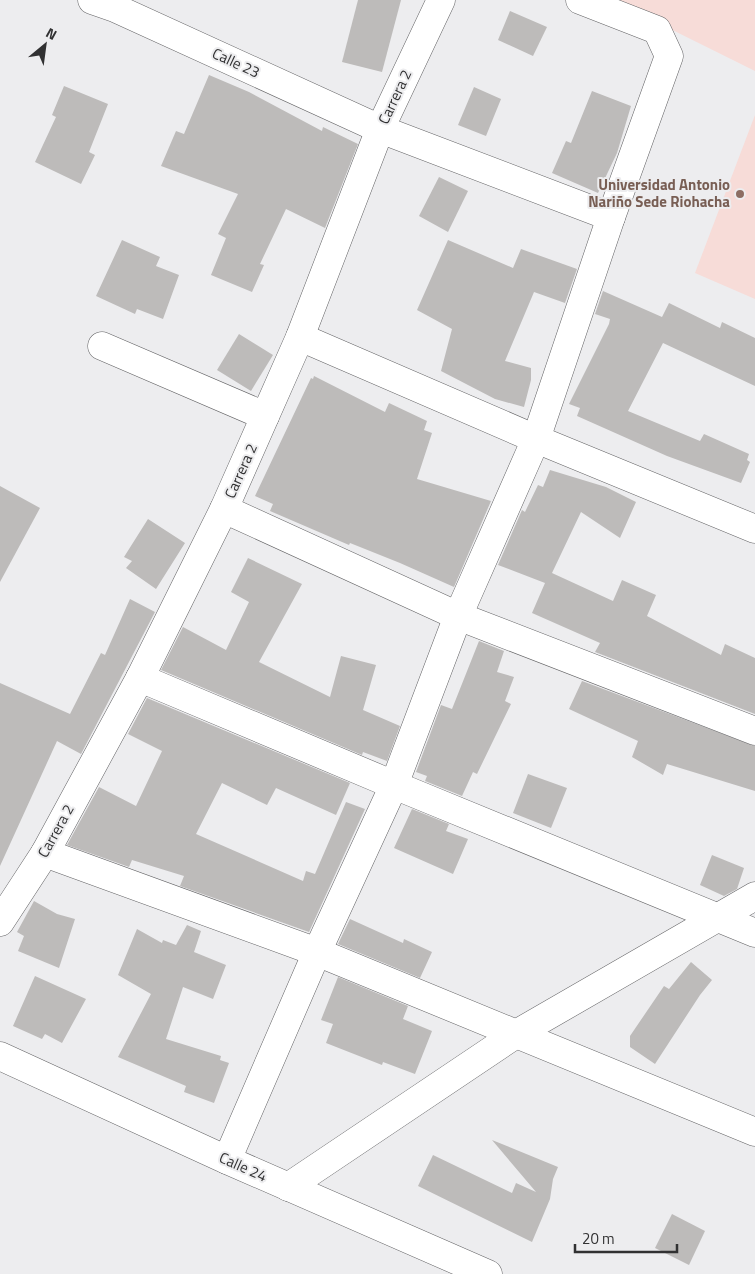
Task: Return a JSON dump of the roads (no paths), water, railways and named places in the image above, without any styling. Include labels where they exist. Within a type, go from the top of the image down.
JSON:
[{"type":"street","name":"Calle 23","points":[[92,0],[115,8],[380,129],[611,217]]},
{"type":"street","name":"Carrera 2","points":[[0,922],[45,853],[140,678],[224,509],[300,337],[380,129],[441,0]]},
{"type":"street","points":[[227,1160],[317,952],[394,785],[458,616],[536,439],[611,217],[669,56],[657,30],[580,0]]},
{"type":"street","points":[[300,337],[536,439],[755,529]]},
{"type":"street","points":[[102,346],[265,416]]},
{"type":"street","points":[[224,509],[458,616],[755,731]]},
{"type":"street","points":[[140,678],[394,785],[755,933]]},
{"type":"street","points":[[45,853],[317,952],[755,1132]]},
{"type":"street","points":[[288,1187],[516,1034],[719,919],[755,896]]},
{"type":"street","name":"Calle 24","points":[[0,1056],[227,1160],[488,1274]]},
{"type":"place","name":"Universidad Antonio Nariño Sede Riohacha","points":[[740,194]]}]
